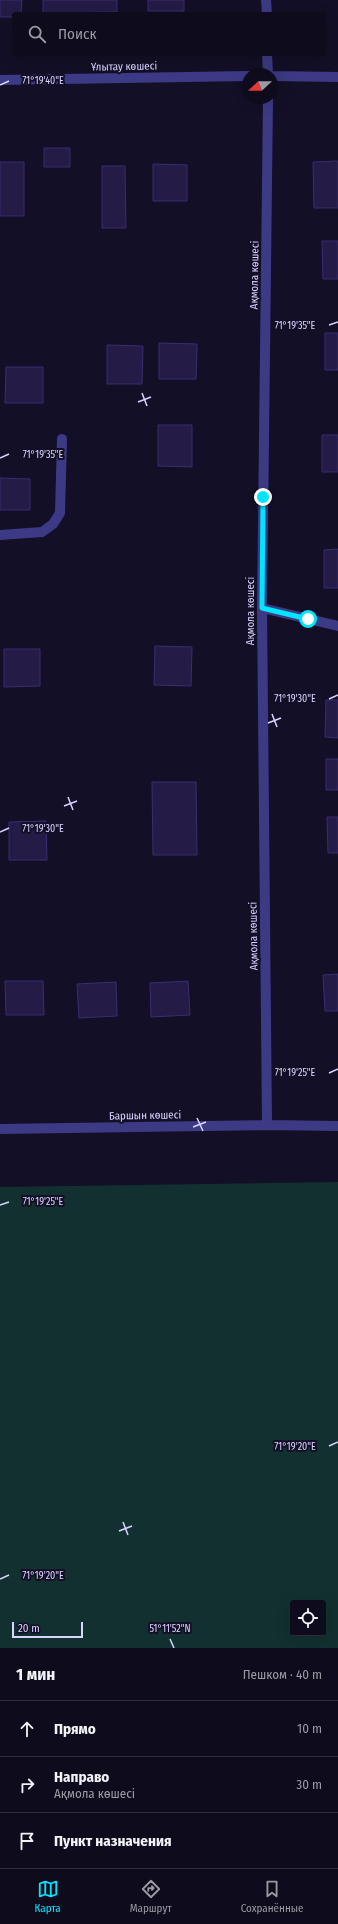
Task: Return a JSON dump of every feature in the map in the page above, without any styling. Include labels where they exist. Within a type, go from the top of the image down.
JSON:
[{"type":"street","points":[[266,0],[266,12]]},
{"type":"street","points":[[268,56],[268,68]]},
{"type":"street","name":"Ұлытау көшесі","points":[[0,80],[242,76]]},
{"type":"street","points":[[278,76],[338,77]]},
{"type":"street","name":"Ақмола көшесі","points":[[267,1125],[262,608],[268,104]]},
{"type":"street","points":[[0,535],[42,532],[52,524],[60,514],[62,439]]},
{"type":"street","points":[[262,608],[338,626]]},
{"type":"street","name":"Баршын көшесі","points":[[0,1128],[267,1125],[338,1126]]},
{"type":"green space","points":[[338,1182],[338,1648],[0,1648],[0,1187]]},
{"type":"building","points":[[0,0],[22,0],[21,12],[12,12],[12,17],[0,17]]},
{"type":"building","points":[[43,0],[117,0],[117,12],[43,12]]},
{"type":"building","points":[[148,0],[184,0],[184,11],[148,11]]},
{"type":"building","points":[[44,148],[70,148],[70,167],[44,167]]},
{"type":"building","points":[[338,161],[338,208],[314,208],[313,162]]},
{"type":"building","points":[[0,162],[24,162],[24,216],[0,216]]},
{"type":"building","points":[[153,164],[187,165],[187,201],[153,201]]},
{"type":"building","points":[[102,166],[125,166],[126,228],[102,228]]},
{"type":"building","points":[[322,241],[338,241],[338,279],[323,279]]},
{"type":"building","points":[[325,333],[338,333],[338,370],[325,370]]},
{"type":"building","points":[[159,343],[197,344],[196,379],[159,379]]},
{"type":"building","points":[[107,345],[143,346],[142,384],[107,384]]},
{"type":"building","points":[[6,367],[43,367],[43,403],[5,403]]},
{"type":"building","points":[[158,425],[192,425],[192,467],[158,466]]},
{"type":"building","points":[[322,435],[338,435],[338,472],[322,472]]},
{"type":"building","points":[[0,478],[30,479],[30,510],[0,510]]},
{"type":"building","points":[[338,549],[338,588],[324,588],[324,550]]},
{"type":"building","points":[[155,646],[192,647],[191,686],[154,685]]},
{"type":"building","points":[[4,649],[40,649],[40,686],[4,687]]},
{"type":"building","points":[[326,700],[338,700],[338,738],[325,737]]},
{"type":"building","points":[[326,759],[338,759],[338,790],[326,790]]},
{"type":"building","points":[[152,782],[196,782],[197,855],[153,855]]},
{"type":"building","points":[[327,817],[338,817],[338,853],[328,853]]},
{"type":"building","points":[[46,821],[47,860],[9,860],[9,822]]},
{"type":"building","points":[[338,974],[338,1011],[325,1011],[323,975]]},
{"type":"building","points":[[5,981],[43,981],[44,1015],[6,1015]]},
{"type":"building","points":[[188,981],[190,1015],[151,1017],[150,983]]},
{"type":"building","points":[[116,982],[117,1016],[79,1018],[77,984]]},
{"type":"route","points":[[263,497],[262,608],[308,619]]}]
